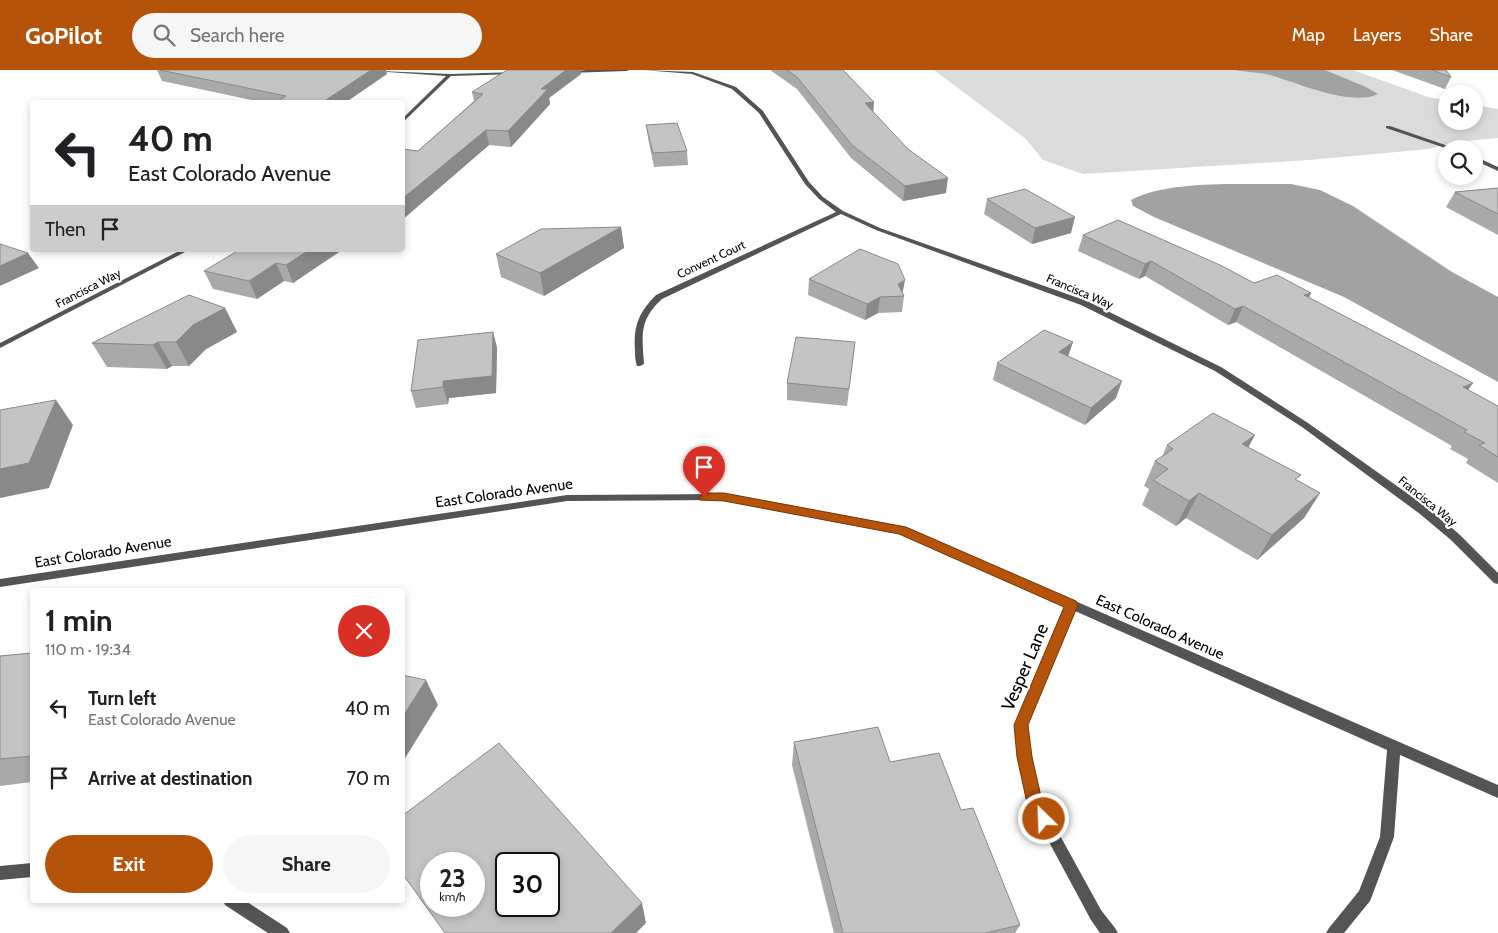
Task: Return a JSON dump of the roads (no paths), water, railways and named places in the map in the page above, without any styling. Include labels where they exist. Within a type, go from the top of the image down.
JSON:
[{"type":"street","points":[[360,70],[450,75],[519,73]]},
{"type":"street","points":[[559,72],[627,70]]},
{"type":"street","name":"Francisca Way","points":[[645,70],[693,73],[734,88],[761,112],[807,183],[822,198],[841,212],[878,229],[1084,303],[1218,369],[1312,430],[1424,511],[1455,537],[1498,580]]},
{"type":"street","points":[[405,119],[450,75]]},
{"type":"street","points":[[1388,127],[1438,144]]},
{"type":"street","points":[[1483,162],[1498,170]]},
{"type":"street","name":"Convent Court","points":[[640,364],[637,330],[639,320],[659,297],[841,212]]},
{"type":"street","name":"Francisca Way","points":[[0,346],[182,252]]},
{"type":"street","name":"East Colorado Avenue","points":[[0,583],[567,498],[724,497],[901,530],[1498,792]]},
{"type":"street","name":"Vesper Lane","points":[[1072,605],[1021,725],[1025,757],[1035,803],[1096,915],[1110,933]]},
{"type":"street","points":[[1334,933],[1365,896],[1388,837],[1394,746]]},
{"type":"street","points":[[0,873],[30,870]]},
{"type":"street","points":[[235,903],[282,933]]}]
